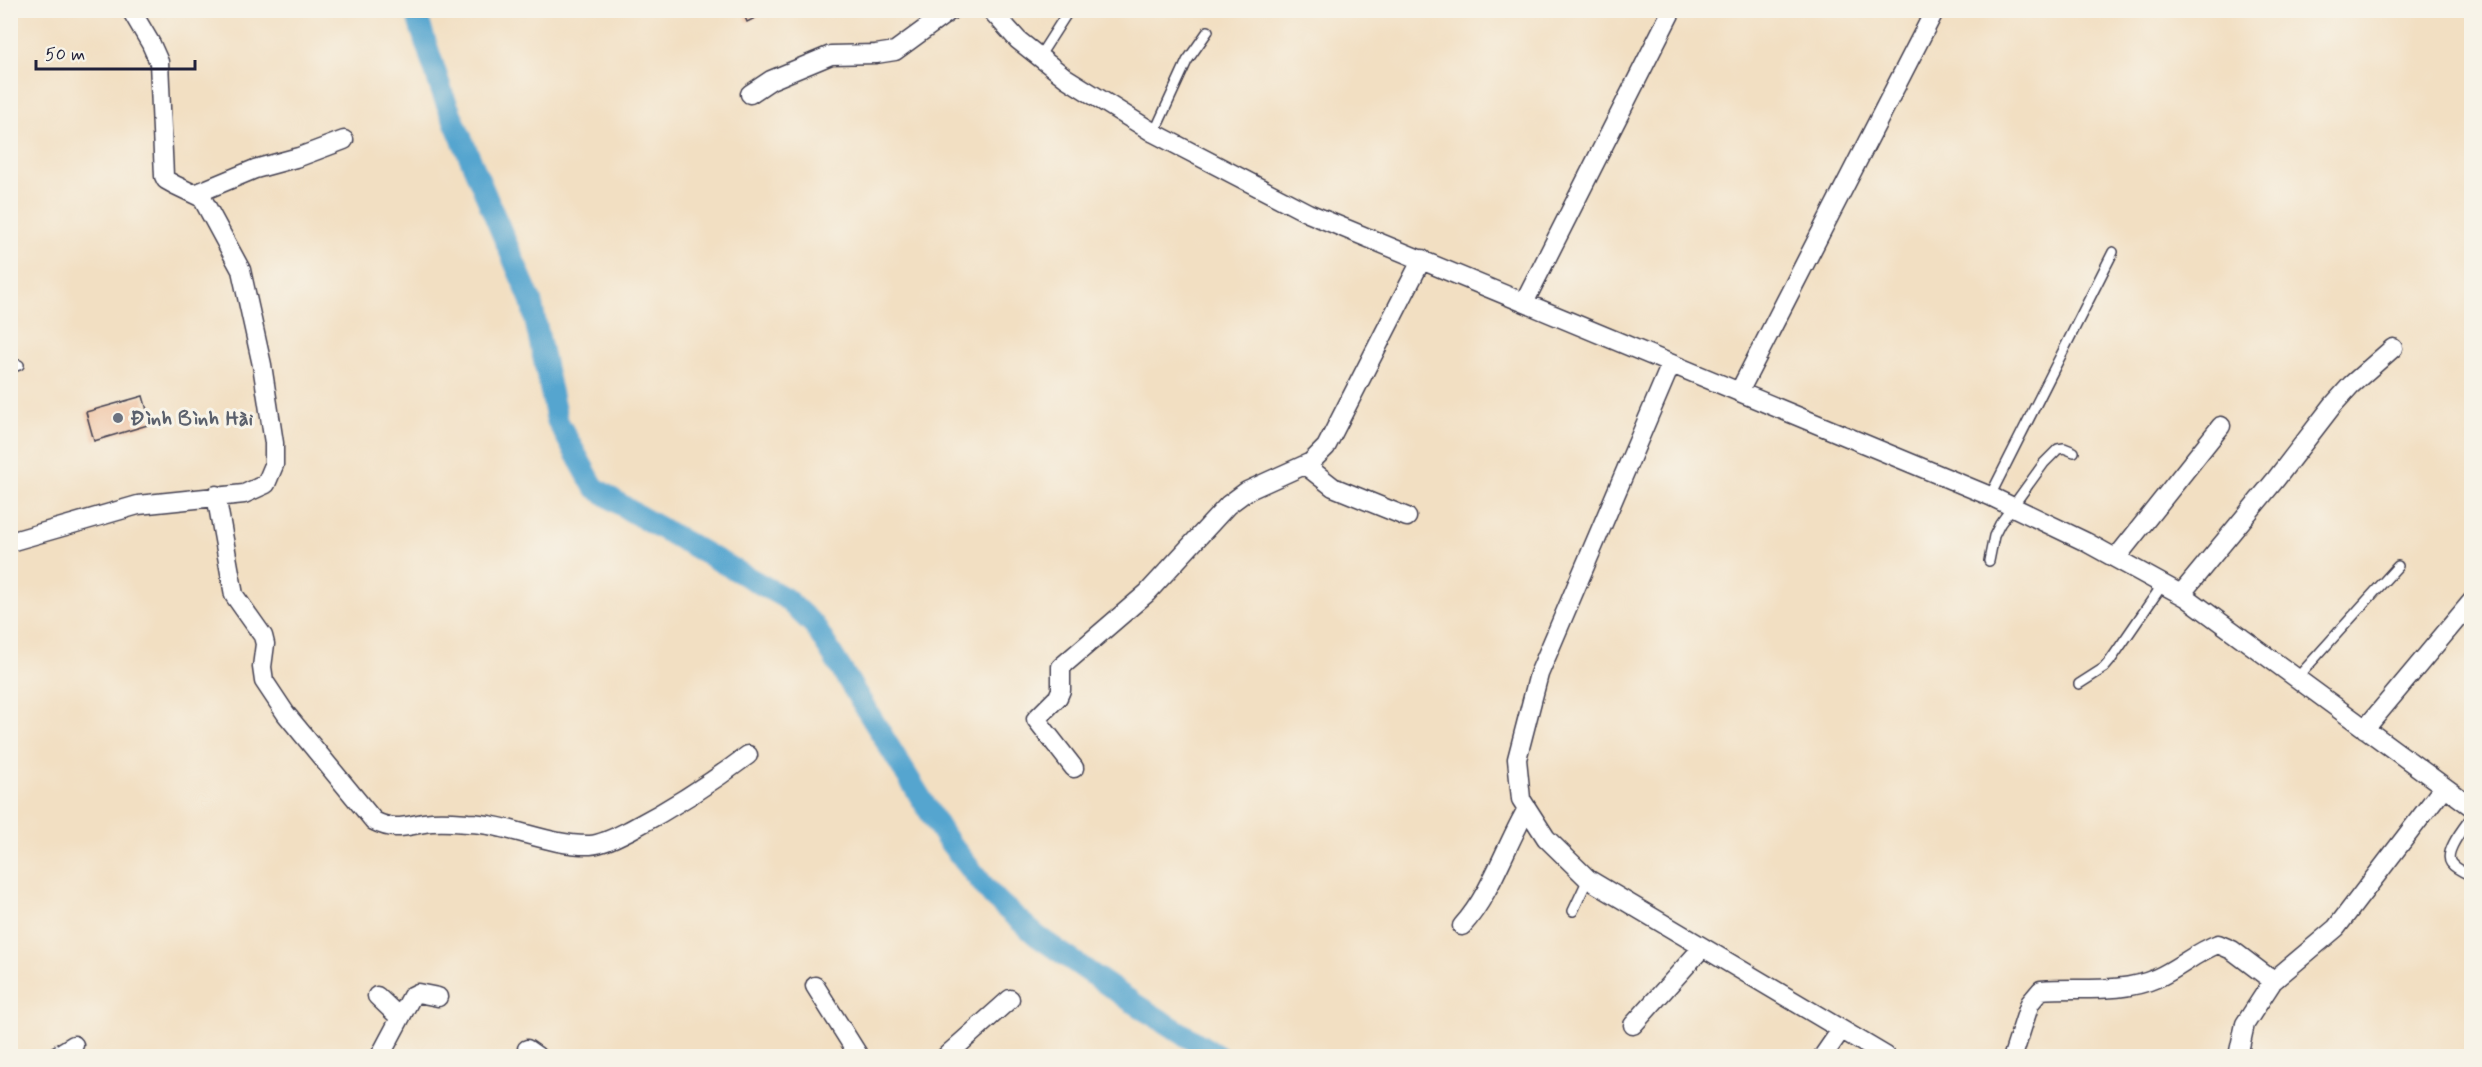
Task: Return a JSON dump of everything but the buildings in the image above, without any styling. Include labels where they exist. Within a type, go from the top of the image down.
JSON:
[{"type":"street","points":[[10,542],[138,505],[216,495],[244,494],[266,484],[274,465],[274,443],[262,365],[241,270],[214,225],[206,204],[195,194],[166,180],[164,176],[159,62],[131,10]]},
{"type":"street","points":[[750,93],[771,80],[831,55],[876,54],[895,51],[951,10]]},
{"type":"street","points":[[991,10],[1018,40],[1066,78],[1154,133],[1308,213],[1989,496],[2116,558],[2181,594],[2472,807]]},
{"type":"street","points":[[1525,302],[1672,10]]},
{"type":"street","points":[[1739,392],[1935,10]]},
{"type":"street","points":[[195,194],[255,169],[344,140]]},
{"type":"street","points":[[1074,768],[1036,719],[1058,697],[1061,690],[1061,667],[1147,593],[1228,505],[1247,490],[1305,465],[1326,447],[1422,259]]},
{"type":"street","points":[[2181,594],[2276,480],[2333,405],[2351,385],[2393,348]]},
{"type":"street","points":[[1671,364],[1539,674],[1517,759],[1521,799],[1546,838],[1588,879],[1886,1056]]},
{"type":"street","points":[[2116,558],[2221,426]]},
{"type":"street","points":[[1305,465],[1333,487],[1407,518]]},
{"type":"street","points":[[216,495],[234,595],[263,636],[265,644],[262,667],[264,681],[286,714],[374,821],[387,827],[404,828],[432,822],[472,823],[504,827],[546,839],[591,845],[615,838],[658,815],[699,791],[748,755]]},
{"type":"street","points":[[2365,729],[2472,601]]},
{"type":"street","points":[[2238,1056],[2245,1024],[2273,981],[2336,928],[2443,788]]},
{"type":"street","points":[[1462,926],[1483,896],[1527,809]]},
{"type":"street","points":[[2013,1056],[2030,1003],[2041,990],[2125,988],[2179,968],[2218,944],[2232,950],[2273,981]]},
{"type":"street","points":[[1634,1025],[1702,948]]},
{"type":"street","points":[[815,986],[859,1056]]},
{"type":"street","points":[[380,1056],[409,1001],[418,993],[438,997]]},
{"type":"street","points":[[377,996],[399,1018]]},
{"type":"street","points":[[946,1056],[1010,999]]},
{"type":"street","points":[[1823,1056],[1841,1030]]},
{"type":"street","points":[[56,1056],[74,1045]]},
{"type":"lane","points":[[1039,57],[1069,10]]},
{"type":"lane","points":[[1154,133],[1187,61],[1208,31]]},
{"type":"lane","points":[[1989,496],[2113,252]]},
{"type":"lane","points":[[1989,561],[1997,530],[2052,454],[2064,448],[2074,452]]},
{"type":"lane","points":[[2296,679],[2398,566]]},
{"type":"lane","points":[[2079,684],[2104,668],[2163,584]]},
{"type":"lane","points":[[2472,816],[2449,854],[2452,865],[2472,876]]},
{"type":"lane","points":[[1573,911],[1588,879]]},
{"type":"waterway","points":[[415,10],[443,95],[531,301],[557,420],[594,487],[632,512],[785,598],[814,625],[945,837],[993,897],[1037,936],[1135,1004],[1218,1056]]},
{"type":"place","name":"Đình Bình Hài","points":[[118,418]]}]
